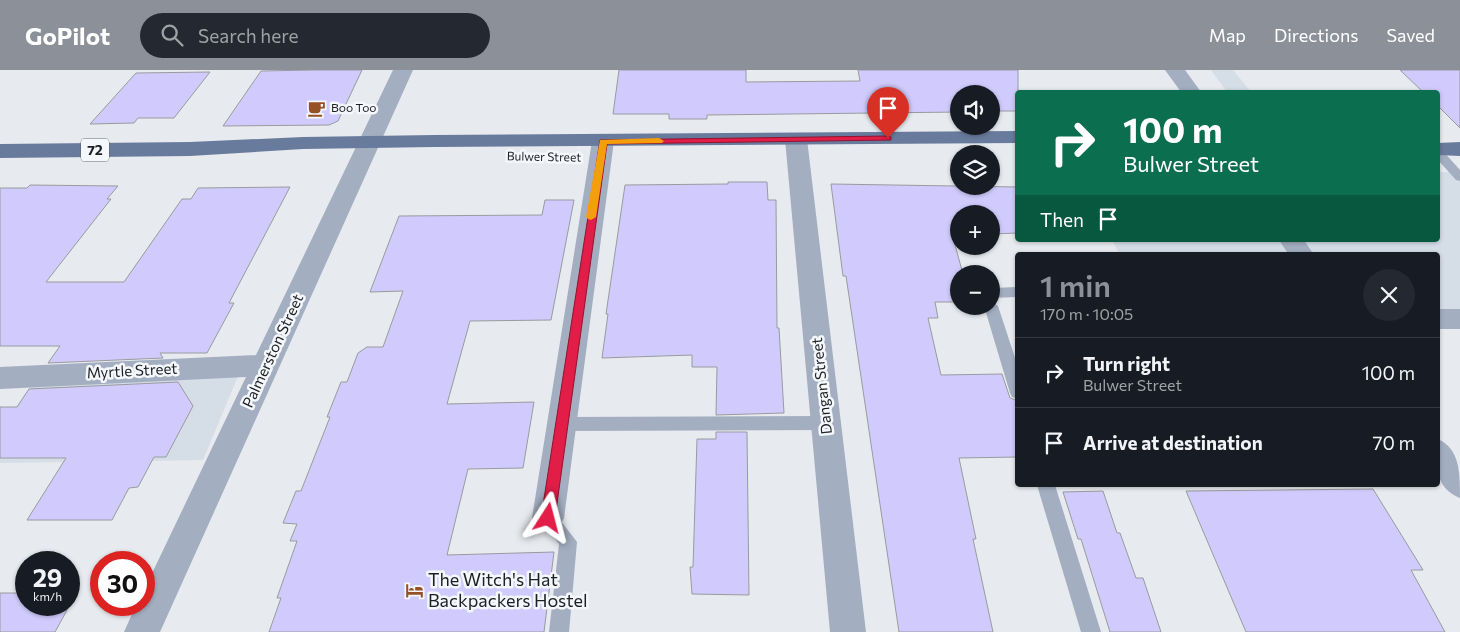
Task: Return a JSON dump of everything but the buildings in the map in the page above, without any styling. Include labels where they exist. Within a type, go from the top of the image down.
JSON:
[{"type":"main road","points":[[1440,132],[1460,132]]},
{"type":"main road","name":"Bulwer Street","points":[[0,152],[190,149],[295,157],[366,150],[601,150],[796,147],[1015,137]]},
{"type":"main road","name":"Bulwer Street","points":[[796,147],[1015,152]]},
{"type":"main road","points":[[1440,149],[1460,149]]},
{"type":"street","name":"Palmerston Street","points":[[142,632],[402,70]]},
{"type":"street","points":[[1175,70],[1190,90]]},
{"type":"street","name":"Dangan Street","points":[[796,147],[848,632]]},
{"type":"street","points":[[548,518],[601,150]]},
{"type":"street","points":[[1440,319],[1460,319]]},
{"type":"street","name":"Myrtle Street","points":[[0,378],[265,366]]},
{"type":"street","points":[[1440,455],[1460,484]]},
{"type":"lane","points":[[1440,155],[1460,177]]},
{"type":"lane","points":[[1000,293],[1015,292]]},
{"type":"lane","points":[[994,315],[1015,383]]},
{"type":"lane","points":[[563,424],[826,423]]},
{"type":"lane","points":[[1047,487],[1091,632]]},
{"type":"lane","points":[[548,518],[568,542],[559,632]]},
{"type":"shaded area","points":[[1211,70],[1233,70],[1249,90],[1226,90]]},
{"type":"shaded area","points":[[1440,172],[1455,172],[1460,177],[1460,319],[1440,319],[1440,252],[1118,252],[1113,242],[1440,242]]},
{"type":"shaded area","points":[[238,376],[203,460],[0,463],[0,430],[37,377]]},
{"type":"slow traffic","points":[[591,217],[603,142],[659,141]]},
{"type":"place","name":"Boo Too","points":[[317,108]]},
{"type":"place","name":"The Witch's Hat Backpackers Hostel","points":[[414,590]]},
{"type":"route","points":[[548,518],[563,424],[599,158],[603,142],[888,138]]}]
